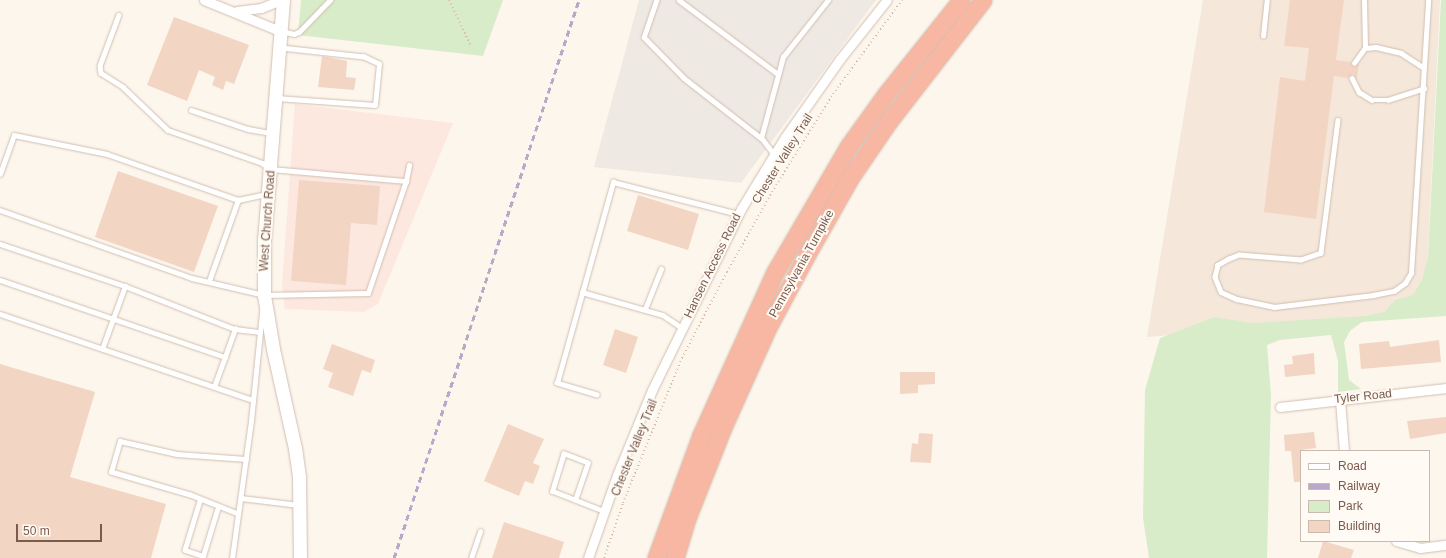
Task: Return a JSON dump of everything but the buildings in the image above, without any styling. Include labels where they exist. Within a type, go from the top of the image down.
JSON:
[{"type":"highway","name":"Pennsylvania Turnpike","points":[[656,558],[701,435],[776,272],[848,147],[886,94],[961,0]]},
{"type":"highway","name":"Pennsylvania Turnpike","points":[[676,558],[688,518],[723,427],[767,329],[807,254],[850,178],[889,121],[982,0]]},
{"type":"street","points":[[204,0],[280,31]]},
{"type":"street","points":[[231,11],[249,11],[282,0]]},
{"type":"street","name":"West Church Road","points":[[282,0],[274,134],[267,193],[264,295],[273,349],[295,448],[300,505],[300,558]]},
{"type":"street","name":"Hansen Access Road","points":[[588,558],[604,511],[652,390],[739,214],[774,155],[840,59],[887,0]]},
{"type":"street","name":"Tyler Road","points":[[1280,407],[1446,388]]},
{"type":"street","points":[[1340,400],[1344,450]]},
{"type":"street","points":[[1399,542],[1420,548],[1446,545]]},
{"type":"lane","points":[[280,31],[294,34],[299,32],[330,0]]},
{"type":"lane","points":[[657,0],[644,37],[684,78],[761,138],[774,155]]},
{"type":"lane","points":[[679,0],[778,74]]},
{"type":"lane","points":[[761,138],[783,57],[828,0]]},
{"type":"lane","points":[[1263,36],[1267,0]]},
{"type":"lane","points":[[1354,63],[1365,48],[1364,0]]},
{"type":"lane","points":[[1338,120],[1321,253],[1300,260],[1239,255],[1218,265],[1215,277],[1221,292],[1237,299],[1274,307],[1394,291],[1406,283],[1411,273],[1424,88],[1428,0]]},
{"type":"lane","points":[[119,15],[100,66],[101,73],[123,87],[168,130],[262,163],[271,169],[406,181]]},
{"type":"lane","points":[[1365,48],[1381,47],[1401,53],[1424,68]]},
{"type":"lane","points":[[276,98],[375,105],[379,64],[364,56],[279,48]]},
{"type":"lane","points":[[1352,78],[1359,92],[1372,100],[1388,100],[1424,88]]},
{"type":"lane","points":[[191,110],[248,130],[274,134]]},
{"type":"lane","points":[[0,174],[14,135],[107,154],[238,200],[267,193]]},
{"type":"lane","points":[[0,210],[192,278],[264,295],[368,293],[406,181],[409,165]]},
{"type":"lane","points":[[597,395],[557,382],[613,182],[739,214]]},
{"type":"lane","points":[[209,281],[238,200]]},
{"type":"lane","points":[[0,244],[125,286],[235,329],[258,332]]},
{"type":"lane","points":[[644,310],[661,269]]},
{"type":"lane","points":[[0,280],[225,357]]},
{"type":"lane","points":[[102,349],[125,286]]},
{"type":"lane","points":[[582,292],[663,315],[682,328]]},
{"type":"lane","points":[[232,558],[246,459],[253,400],[258,332],[264,295]]},
{"type":"lane","points":[[0,314],[253,400]]},
{"type":"lane","points":[[214,387],[235,329]]},
{"type":"lane","points":[[238,514],[200,501],[190,495],[111,472],[120,441],[177,454],[246,459]]},
{"type":"lane","points":[[575,500],[588,463],[564,454],[553,491],[575,500],[604,511]]},
{"type":"lane","points":[[241,498],[300,505]]},
{"type":"lane","points":[[200,501],[185,550],[203,556],[218,507]]},
{"type":"lane","points":[[471,558],[480,532]]},
{"type":"path","points":[[449,0],[470,44]]},
{"type":"path","name":"Chester Valley Trail","points":[[604,558],[626,496],[682,358],[726,272],[772,192],[833,94],[902,0]]},
{"type":"shaded area","points":[[639,0],[876,0],[741,183],[594,167]]},
{"type":"shaded area","points":[[1203,0],[1440,0],[1425,314],[1147,337]]},
{"type":"shaded area","points":[[295,104],[453,123],[378,304],[364,312],[285,309],[282,285]]},
{"type":"green space","points":[[301,0],[503,0],[483,56],[298,35]]},
{"type":"green space","points":[[1441,0],[1446,0],[1446,316],[1362,322],[1350,331],[1344,342],[1349,380],[1361,389],[1338,392],[1338,361],[1331,335],[1280,340],[1267,345],[1271,395],[1267,558],[1149,558],[1143,518],[1145,390],[1160,338],[1215,317],[1252,323],[1365,316],[1384,312],[1395,300],[1413,295],[1422,280],[1428,257]]},
{"type":"railway","points":[[394,558],[579,0]]}]
